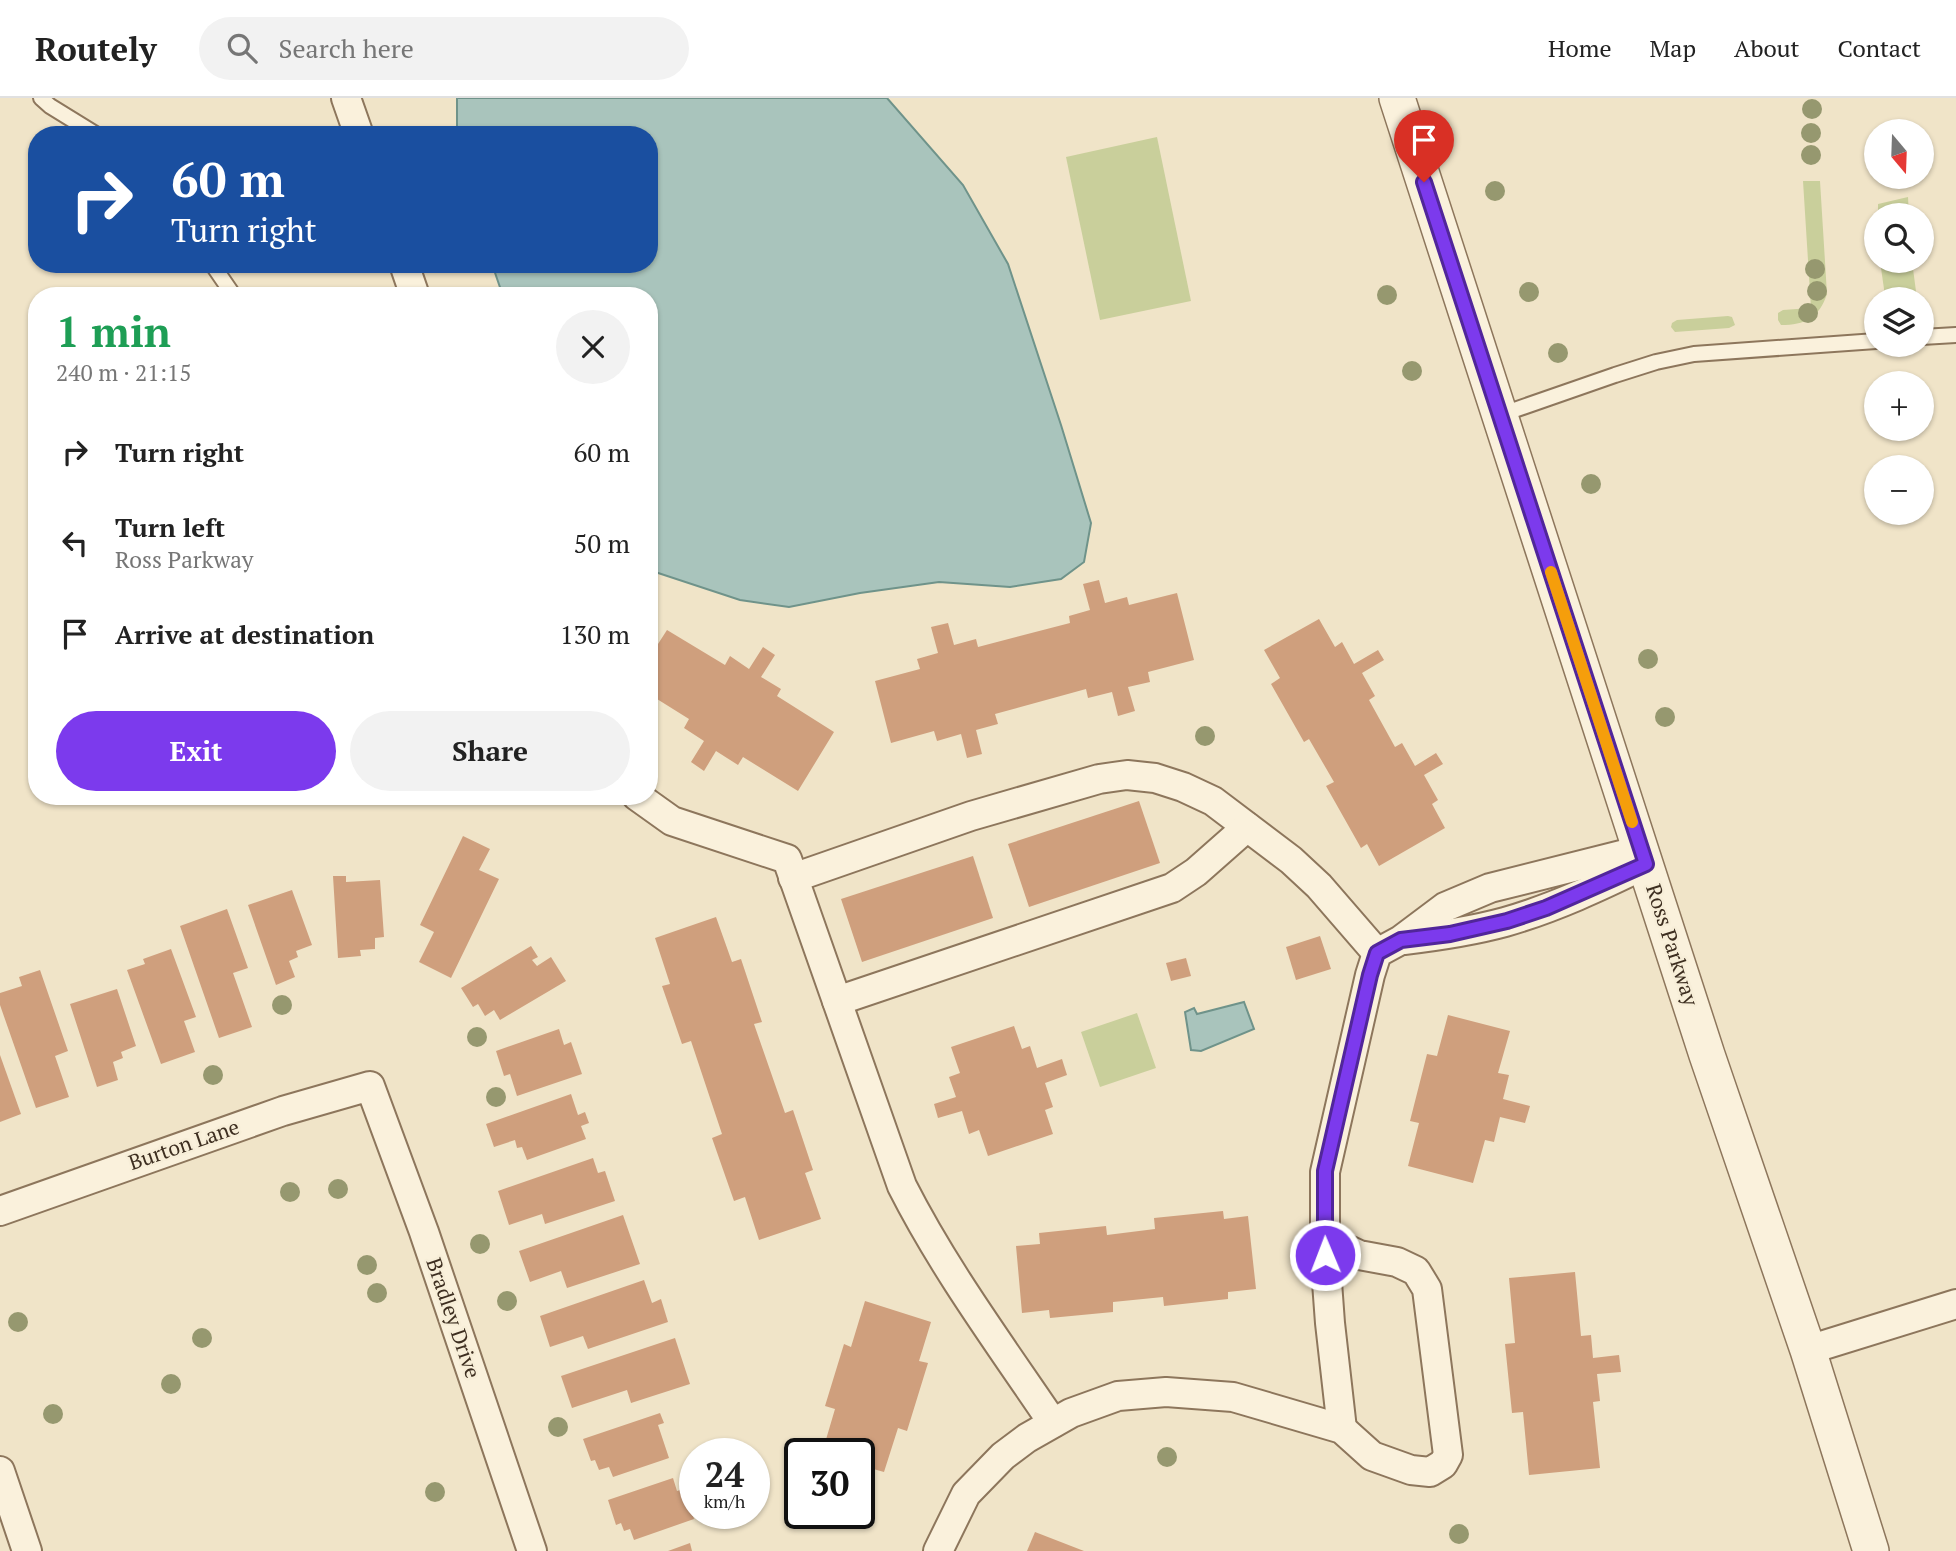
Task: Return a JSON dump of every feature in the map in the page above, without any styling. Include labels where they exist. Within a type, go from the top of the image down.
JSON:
[{"type":"street","points":[[346,98],[356,126]]},
{"type":"street","name":"Ross Parkway","points":[[1397,98],[1707,1055],[1808,1350],[1871,1551]]},
{"type":"street","points":[[650,805],[672,821],[790,869],[1099,779],[1127,775],[1155,778],[1183,787],[1213,802],[1291,860],[1389,947]]},
{"type":"street","points":[[837,1001],[1172,888],[1196,872],[1247,827]]},
{"type":"street","points":[[1342,1429],[1330,1323],[1325,1235],[1325,1171],[1370,975],[1389,947],[1445,908],[1490,888],[1644,857]]},
{"type":"street","points":[[790,869],[902,1186],[945,1262],[1053,1423]]},
{"type":"street","name":"Burton Lane","points":[[0,1211],[283,1111],[369,1086]]},
{"type":"street","name":"Bradley Drive","points":[[369,1086],[419,1220],[532,1551]]},
{"type":"street","points":[[938,1551],[966,1494],[1003,1456],[1071,1413],[1118,1396],[1166,1392],[1233,1397],[1342,1429],[1372,1456],[1411,1470],[1430,1472],[1443,1464],[1448,1455],[1427,1289],[1416,1271],[1396,1262],[1359,1255],[1325,1235]]},
{"type":"street","points":[[1808,1350],[1956,1304]]},
{"type":"street","points":[[0,1471],[27,1551]]},
{"type":"lane","points":[[41,98],[82,126]]},
{"type":"lane","points":[[1934,336],[1956,335]]},
{"type":"lane","points":[[1500,415],[1656,362],[1693,354],[1864,342]]},
{"type":"green space","points":[[1157,137],[1191,301],[1100,320],[1066,157]]},
{"type":"green space","points":[[1803,181],[1820,181],[1827,294],[1820,309],[1810,318],[1797,324],[1781,325],[1778,313],[1783,310],[1811,308]]},
{"type":"green space","points":[[1908,197],[1908,203],[1882,203]]},
{"type":"green space","points":[[1882,273],[1914,273],[1915,287],[1884,287]]},
{"type":"green space","points":[[1732,317],[1735,325],[1729,328],[1675,332],[1671,327],[1677,320]]},
{"type":"green space","points":[[1137,1013],[1156,1068],[1100,1087],[1081,1032]]},
{"type":"water","points":[[457,98],[887,98],[963,185],[1008,264],[1091,523],[1084,562],[1061,579],[1010,587],[939,582],[860,593],[789,607],[740,600],[658,573],[658,287],[500,287],[495,273],[658,273],[658,126],[457,126]]},
{"type":"water","points":[[1244,1002],[1254,1029],[1201,1051],[1191,1050],[1185,1012],[1194,1008],[1197,1014]]},
{"type":"building","points":[[1099,580],[1105,603],[1127,597],[1129,605],[1177,593],[1194,660],[1148,672],[1150,682],[1128,687],[1135,711],[1118,716],[1112,692],[1088,698],[1086,689],[995,714],[998,724],[976,730],[982,754],[967,758],[961,734],[937,741],[934,731],[891,743],[875,681],[920,669],[917,659],[938,653],[931,627],[948,623],[954,645],[976,639],[978,647],[1070,623],[1069,616],[1090,610],[1083,584]]},
{"type":"building","points":[[1319,619],[1335,647],[1342,642],[1354,664],[1378,650],[1384,660],[1362,673],[1375,696],[1369,700],[1395,747],[1402,743],[1415,766],[1436,753],[1443,764],[1424,775],[1438,800],[1432,804],[1445,828],[1379,866],[1367,844],[1361,848],[1326,786],[1334,782],[1309,739],[1304,742],[1271,684],[1280,678],[1264,650]]},
{"type":"building","points":[[667,630],[725,665],[730,656],[749,669],[763,647],[775,655],[761,677],[781,689],[777,696],[834,732],[798,791],[743,757],[738,765],[716,751],[704,771],[691,762],[704,741],[684,728],[689,719],[658,700],[658,644]]},
{"type":"building","points":[[1139,801],[1160,863],[1029,907],[1008,844]]},
{"type":"building","points":[[463,836],[490,849],[479,870],[499,879],[451,978],[419,962],[434,932],[420,925]]},
{"type":"building","points":[[973,856],[993,918],[862,962],[841,899]]},
{"type":"building","points":[[333,876],[346,876],[346,882],[380,880],[384,937],[375,938],[375,949],[360,950],[361,956],[338,958]]},
{"type":"building","points":[[292,890],[312,945],[296,951],[298,957],[289,961],[295,977],[276,985],[248,905]]},
{"type":"building","points":[[227,909],[248,968],[233,973],[252,1027],[219,1038],[180,926]]},
{"type":"building","points":[[716,917],[732,962],[741,959],[762,1022],[754,1024],[785,1113],[793,1110],[813,1170],[805,1173],[821,1219],[759,1240],[745,1197],[734,1201],[712,1138],[722,1134],[691,1041],[682,1044],[662,986],[670,984],[655,938]]},
{"type":"building","points":[[1320,936],[1331,969],[1296,980],[1286,947]]},
{"type":"building","points":[[531,946],[538,957],[532,960],[537,966],[551,957],[566,981],[500,1020],[494,1010],[485,1016],[478,1004],[473,1007],[461,988]]},
{"type":"building","points":[[171,949],[196,1017],[184,1021],[195,1052],[161,1064],[127,970],[145,964],[143,959]]},
{"type":"building","points":[[1186,958],[1191,976],[1171,981],[1166,963]]},
{"type":"building","points":[[40,970],[68,1051],[55,1056],[69,1097],[36,1108],[0,1005],[0,993],[22,986],[19,977]]},
{"type":"building","points":[[117,989],[136,1046],[121,1052],[123,1058],[113,1062],[118,1080],[97,1087],[70,1004]]},
{"type":"building","points":[[1448,1015],[1510,1031],[1498,1073],[1509,1075],[1503,1099],[1530,1106],[1525,1123],[1500,1117],[1494,1142],[1485,1140],[1473,1183],[1408,1166],[1419,1123],[1410,1121],[1427,1054],[1437,1056]]},
{"type":"building","points":[[1014,1026],[1022,1049],[1030,1046],[1037,1068],[1062,1059],[1067,1075],[1045,1083],[1053,1107],[1045,1110],[1053,1134],[988,1156],[979,1130],[969,1134],[962,1111],[938,1118],[934,1104],[956,1097],[949,1077],[960,1073],[951,1047]]},
{"type":"building","points":[[559,1029],[564,1045],[571,1042],[582,1074],[517,1096],[510,1074],[504,1076],[496,1051]]},
{"type":"building","points":[[0,1055],[21,1114],[0,1122]]},
{"type":"building","points":[[571,1094],[578,1115],[585,1112],[589,1123],[581,1126],[586,1139],[527,1160],[522,1147],[517,1148],[515,1140],[494,1147],[486,1124]]},
{"type":"building","points":[[593,1158],[598,1173],[605,1171],[615,1201],[545,1224],[542,1214],[509,1225],[498,1191]]},
{"type":"building","points":[[1223,1211],[1224,1219],[1248,1216],[1256,1289],[1228,1292],[1228,1299],[1164,1306],[1163,1297],[1113,1302],[1113,1312],[1050,1318],[1049,1310],[1022,1313],[1016,1246],[1040,1244],[1039,1233],[1106,1226],[1107,1235],[1155,1229],[1154,1218]]},
{"type":"building","points":[[623,1215],[640,1264],[567,1288],[561,1271],[530,1282],[519,1251]]},
{"type":"building","points":[[1575,1272],[1581,1336],[1591,1335],[1593,1358],[1619,1355],[1621,1372],[1597,1374],[1600,1401],[1593,1402],[1600,1468],[1529,1475],[1523,1412],[1512,1413],[1505,1344],[1515,1343],[1509,1278]]},
{"type":"building","points":[[644,1280],[652,1303],[661,1299],[668,1322],[588,1349],[583,1336],[550,1347],[540,1316]]},
{"type":"building","points":[[865,1301],[931,1322],[919,1361],[928,1363],[907,1431],[898,1428],[884,1472],[875,1469],[875,1438],[826,1438],[835,1409],[825,1406],[844,1344],[851,1347]]},
{"type":"building","points":[[675,1338],[690,1384],[631,1403],[627,1390],[572,1408],[561,1376]]},
{"type":"building","points":[[660,1413],[664,1423],[658,1425],[669,1458],[613,1477],[609,1467],[599,1470],[595,1460],[591,1461],[583,1439]]},
{"type":"building","points":[[673,1478],[679,1490],[679,1524],[634,1540],[630,1529],[624,1531],[621,1523],[616,1525],[608,1500]]},
{"type":"building","points":[[1035,1532],[1084,1551],[1027,1551]]},
{"type":"building","points":[[690,1543],[692,1551],[668,1551]]},
{"type":"slow traffic","points":[[1551,572],[1632,822]]},
{"type":"route","points":[[1325,1255],[1325,1171],[1377,953],[1401,940],[1450,934],[1507,921],[1546,908],[1646,864],[1424,182]]}]
